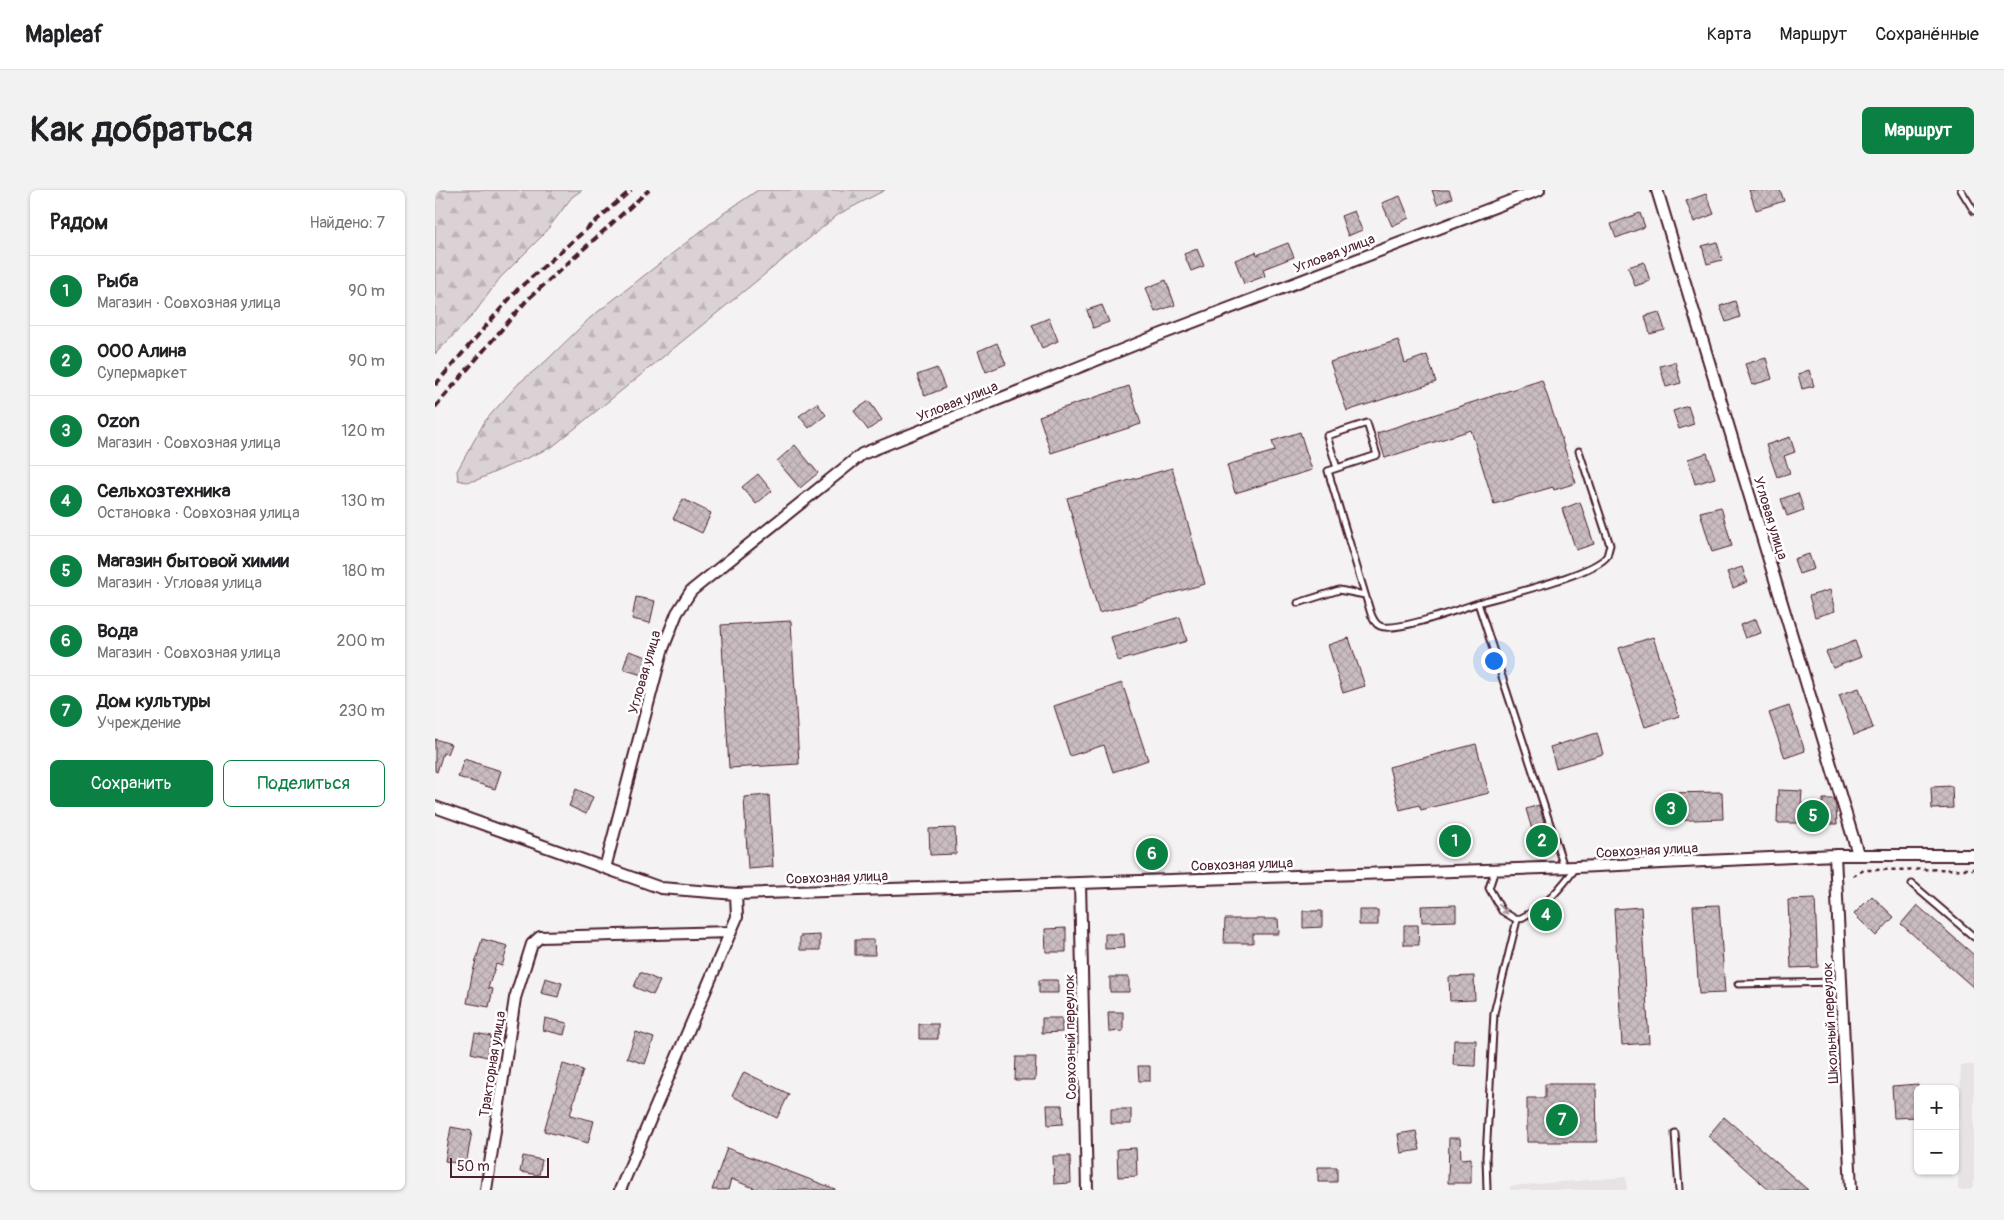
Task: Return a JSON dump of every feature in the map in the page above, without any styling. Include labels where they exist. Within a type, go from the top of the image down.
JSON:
[{"type":"street","name":"Угловая улица","points":[[605,868],[662,651],[677,613],[691,591],[862,454],[1154,336],[1539,190]]},
{"type":"street","name":"Угловая улица","points":[[1657,190],[1857,854]]},
{"type":"street","name":"Совхозная улица","points":[[435,807],[661,888],[736,894],[1576,867],[1857,854],[1974,855]]},
{"type":"street","name":"Школьный переулок","points":[[1835,855],[1851,1190]]},
{"type":"street","name":"Совхозный переулок","points":[[1080,883],[1087,1190]]},
{"type":"street","points":[[620,1190],[737,918],[736,894]]},
{"type":"street","name":"Тракторная улица","points":[[486,1190],[515,998],[532,944],[540,937],[731,932]]},
{"type":"lane","points":[[1961,190],[1974,211]]},
{"type":"lane","points":[[1337,468],[1327,436],[1367,423],[1377,455],[1337,468],[1327,471],[1365,596],[1375,622],[1381,627],[1390,628],[1577,573],[1595,565],[1607,556],[1610,545],[1579,450]]},
{"type":"lane","points":[[1298,603],[1339,590],[1365,596]]},
{"type":"lane","points":[[1478,603],[1565,867]]},
{"type":"lane","points":[[1517,920],[1533,913],[1551,898],[1576,867]]},
{"type":"lane","points":[[1496,869],[1489,888],[1502,911],[1517,920]]},
{"type":"lane","points":[[1912,884],[1974,937]]},
{"type":"lane","points":[[1487,1190],[1486,1157],[1494,1013],[1517,920]]},
{"type":"lane","points":[[1738,984],[1841,982]]},
{"type":"lane","points":[[1675,1133],[1679,1190]]},
{"type":"path","points":[[1853,876],[1864,870],[1974,869]]},
{"type":"shaded area","points":[[1961,1065],[1974,1065],[1974,1190],[1958,1190]]},
{"type":"shaded area","points":[[1626,1177],[1627,1190],[1510,1190],[1510,1186]]},
{"type":"green space","points":[[435,190],[582,190],[572,197],[544,234],[500,278],[473,315],[435,354]]},
{"type":"green space","points":[[758,190],[885,190],[839,214],[552,447],[477,480],[466,482],[458,480],[457,471],[485,421],[519,383],[546,361],[590,318],[724,213]]},
{"type":"building","points":[[1432,190],[1449,190],[1452,198],[1437,204]]},
{"type":"building","points":[[1749,190],[1780,190],[1784,201],[1756,210]]},
{"type":"building","points":[[1706,194],[1714,214],[1694,222],[1686,201]]},
{"type":"building","points":[[1400,196],[1409,218],[1392,226],[1382,203]]},
{"type":"building","points":[[1354,211],[1362,230],[1348,236],[1341,216]]},
{"type":"building","points":[[1640,213],[1645,227],[1616,238],[1611,224]]},
{"type":"building","points":[[1717,242],[1722,260],[1707,264],[1702,246]]},
{"type":"building","points":[[1288,243],[1294,257],[1263,269],[1265,276],[1244,284],[1235,260],[1256,252],[1257,255]]},
{"type":"building","points":[[1197,249],[1204,266],[1191,271],[1184,254]]},
{"type":"building","points":[[1644,262],[1650,281],[1635,286],[1628,267]]},
{"type":"building","points":[[1166,280],[1175,305],[1155,312],[1146,288]]},
{"type":"building","points":[[1735,301],[1740,317],[1726,322],[1720,306]]},
{"type":"building","points":[[1102,305],[1109,322],[1093,328],[1087,310]]},
{"type":"building","points":[[1659,312],[1665,330],[1650,334],[1645,316]]},
{"type":"building","points":[[1049,318],[1058,341],[1042,348],[1032,325]]},
{"type":"building","points":[[1398,340],[1405,363],[1427,355],[1436,382],[1347,411],[1330,362]]},
{"type":"building","points":[[997,343],[1006,364],[986,372],[978,351]]},
{"type":"building","points":[[1766,358],[1772,379],[1752,385],[1745,364]]},
{"type":"building","points":[[1675,362],[1681,383],[1666,387],[1660,366]]},
{"type":"building","points":[[937,368],[945,388],[925,396],[917,375]]},
{"type":"building","points":[[1809,370],[1814,386],[1802,389],[1798,374]]},
{"type":"building","points":[[1542,380],[1576,483],[1554,490],[1553,487],[1494,504],[1471,430],[1385,458],[1377,433]]},
{"type":"building","points":[[1129,386],[1141,424],[1051,453],[1039,416]]},
{"type":"building","points":[[869,401],[882,420],[868,430],[854,411]]},
{"type":"building","points":[[817,403],[826,415],[809,428],[799,416]]},
{"type":"building","points":[[1688,406],[1694,424],[1679,429],[1673,411]]},
{"type":"building","points":[[1300,432],[1312,470],[1235,493],[1227,465],[1275,451],[1272,441]]},
{"type":"building","points":[[1790,437],[1795,452],[1784,456],[1790,473],[1777,477],[1766,445]]},
{"type":"building","points":[[795,445],[818,473],[800,488],[777,461]]},
{"type":"building","points":[[1707,453],[1715,478],[1695,484],[1688,459]]},
{"type":"building","points":[[1172,468],[1205,584],[1099,613],[1067,498]]},
{"type":"building","points":[[758,474],[772,491],[756,504],[742,487]]},
{"type":"building","points":[[1798,493],[1804,510],[1787,516],[1781,499]]},
{"type":"building","points":[[683,499],[711,513],[702,533],[673,519]]},
{"type":"building","points":[[1580,502],[1594,544],[1576,550],[1562,509]]},
{"type":"building","points":[[1721,507],[1732,546],[1712,552],[1700,512]]},
{"type":"building","points":[[1809,554],[1814,569],[1799,574],[1794,559]]},
{"type":"building","points":[[1742,567],[1747,582],[1733,588],[1727,572]]},
{"type":"building","points":[[1830,590],[1835,611],[1815,617],[1809,596]]},
{"type":"building","points":[[636,597],[655,601],[650,623],[632,619]]},
{"type":"building","points":[[1180,617],[1187,641],[1118,661],[1111,637]]},
{"type":"building","points":[[1756,619],[1761,633],[1745,638],[1740,625]]},
{"type":"building","points":[[791,621],[799,764],[729,768],[721,625]]},
{"type":"building","points":[[1653,637],[1679,716],[1645,727],[1619,648]]},
{"type":"building","points":[[1349,638],[1365,686],[1343,693],[1328,645]]},
{"type":"building","points":[[1855,641],[1861,657],[1833,668],[1826,652]]},
{"type":"building","points":[[629,651],[653,659],[648,677],[623,669]]},
{"type":"building","points":[[1122,683],[1148,760],[1113,772],[1104,745],[1070,756],[1054,706]]},
{"type":"building","points":[[1859,688],[1873,728],[1854,735],[1839,695]]},
{"type":"building","points":[[1789,706],[1805,751],[1785,758],[1769,713]]},
{"type":"building","points":[[1597,733],[1603,754],[1556,768],[1550,747]]},
{"type":"building","points":[[435,739],[451,744],[447,754],[443,753],[437,772],[435,771]]},
{"type":"building","points":[[1476,744],[1489,793],[1421,810],[1419,805],[1400,810],[1389,767]]},
{"type":"building","points":[[464,759],[501,771],[495,789],[458,777]]},
{"type":"building","points":[[1952,786],[1953,808],[1932,809],[1931,787]]},
{"type":"building","points":[[576,789],[593,797],[586,814],[569,806]]},
{"type":"building","points":[[1778,790],[1802,791],[1801,804],[1823,803],[1823,799],[1834,799],[1837,824],[1820,824],[1821,828],[1807,829],[1807,823],[1777,823]]},
{"type":"building","points":[[1722,792],[1723,819],[1662,821],[1661,793]]},
{"type":"building","points":[[769,795],[773,867],[748,869],[744,797]]},
{"type":"building","points":[[1539,805],[1551,846],[1538,850],[1526,809]]},
{"type":"building","points":[[955,828],[956,854],[930,855],[929,829]]},
{"type":"building","points":[[1448,836],[1462,836],[1462,846],[1449,847]]},
{"type":"building","points":[[1872,896],[1894,917],[1876,936],[1854,914]]},
{"type":"building","points":[[1815,899],[1818,967],[1791,968],[1788,900]]},
{"type":"building","points":[[1456,905],[1456,921],[1422,922],[1421,906]]},
{"type":"building","points":[[1719,905],[1725,993],[1699,994],[1693,906]]},
{"type":"building","points":[[1917,905],[1974,955],[1974,988],[1901,924]]},
{"type":"building","points":[[1641,907],[1649,1043],[1622,1045],[1614,909]]},
{"type":"building","points":[[1359,910],[1378,910],[1378,925],[1359,925]]},
{"type":"building","points":[[1303,911],[1322,911],[1322,927],[1303,928]]},
{"type":"building","points":[[1225,919],[1278,919],[1279,934],[1253,934],[1253,943],[1224,943]]},
{"type":"building","points":[[1404,925],[1418,925],[1419,945],[1404,945]]},
{"type":"building","points":[[1066,928],[1066,952],[1046,952],[1045,929]]},
{"type":"building","points":[[1105,934],[1124,934],[1125,948],[1105,949]]},
{"type":"building","points":[[820,935],[820,950],[800,950],[800,936]]},
{"type":"building","points":[[482,939],[508,946],[502,966],[496,964],[488,988],[493,989],[489,1007],[467,1003],[472,975]]},
{"type":"building","points":[[855,940],[874,940],[875,955],[855,955]]},
{"type":"building","points":[[640,972],[660,981],[653,995],[634,987]]},
{"type":"building","points":[[1474,976],[1475,1000],[1450,1001],[1449,977]]},
{"type":"building","points":[[1110,977],[1129,977],[1129,992],[1110,992]]},
{"type":"building","points":[[545,978],[562,983],[558,997],[541,993]]},
{"type":"building","points":[[1039,980],[1058,980],[1058,993],[1039,993]]},
{"type":"building","points":[[1108,1012],[1123,1012],[1123,1031],[1109,1032]]},
{"type":"building","points":[[545,1018],[567,1023],[564,1035],[543,1030]]},
{"type":"building","points":[[1042,1018],[1062,1018],[1062,1032],[1042,1033]]},
{"type":"building","points":[[919,1024],[938,1024],[938,1039],[919,1039]]},
{"type":"building","points":[[636,1032],[654,1038],[645,1064],[627,1058]]},
{"type":"building","points":[[475,1033],[491,1036],[487,1057],[471,1053]]},
{"type":"building","points":[[1454,1040],[1476,1040],[1475,1066],[1453,1065]]},
{"type":"building","points":[[1016,1057],[1036,1057],[1035,1080],[1015,1080]]},
{"type":"building","points":[[563,1064],[583,1070],[570,1115],[594,1121],[588,1143],[544,1131]]},
{"type":"building","points":[[1138,1066],[1150,1066],[1150,1081],[1139,1081]]},
{"type":"building","points":[[744,1072],[789,1094],[777,1118],[732,1096]]},
{"type":"building","points":[[1545,1084],[1596,1084],[1597,1142],[1527,1142],[1527,1098],[1545,1098]]},
{"type":"building","points":[[1918,1084],[1914,1085],[1914,1117],[1894,1118],[1892,1086]]},
{"type":"building","points":[[1047,1105],[1062,1105],[1063,1124],[1048,1125]]},
{"type":"building","points":[[1111,1109],[1131,1109],[1131,1124],[1111,1124]]},
{"type":"building","points":[[1724,1117],[1808,1190],[1769,1190],[1708,1136]]},
{"type":"building","points":[[451,1127],[472,1131],[466,1165],[445,1161]]},
{"type":"building","points":[[1416,1131],[1420,1150],[1401,1153],[1398,1134]]},
{"type":"building","points":[[1449,1138],[1460,1138],[1461,1159],[1471,1158],[1471,1183],[1448,1183]]},
{"type":"building","points":[[727,1148],[835,1190],[759,1190],[731,1179],[728,1190],[712,1190]]},
{"type":"building","points":[[1136,1148],[1137,1176],[1118,1177],[1117,1149]]},
{"type":"building","points":[[523,1156],[542,1160],[539,1175],[520,1172]]},
{"type":"building","points":[[1053,1156],[1070,1156],[1071,1183],[1054,1184]]},
{"type":"building","points":[[1318,1167],[1337,1167],[1337,1182],[1318,1182]]},
{"type":"railway","points":[[435,385],[517,290],[631,190]]},
{"type":"railway","points":[[435,407],[527,300],[649,190]]},
{"type":"place","name":"Ozon","points":[[1671,809]]},
{"type":"place","name":"Магазин бытовой химии","points":[[1813,816]]},
{"type":"place","name":"Рыба","points":[[1455,841]]},
{"type":"place","name":"ООО Алина","points":[[1542,841]]},
{"type":"place","name":"Вода","points":[[1152,854]]},
{"type":"place","name":"Сельхозтехника","points":[[1546,915]]},
{"type":"place","name":"Дом культуры","points":[[1562,1120]]}]
